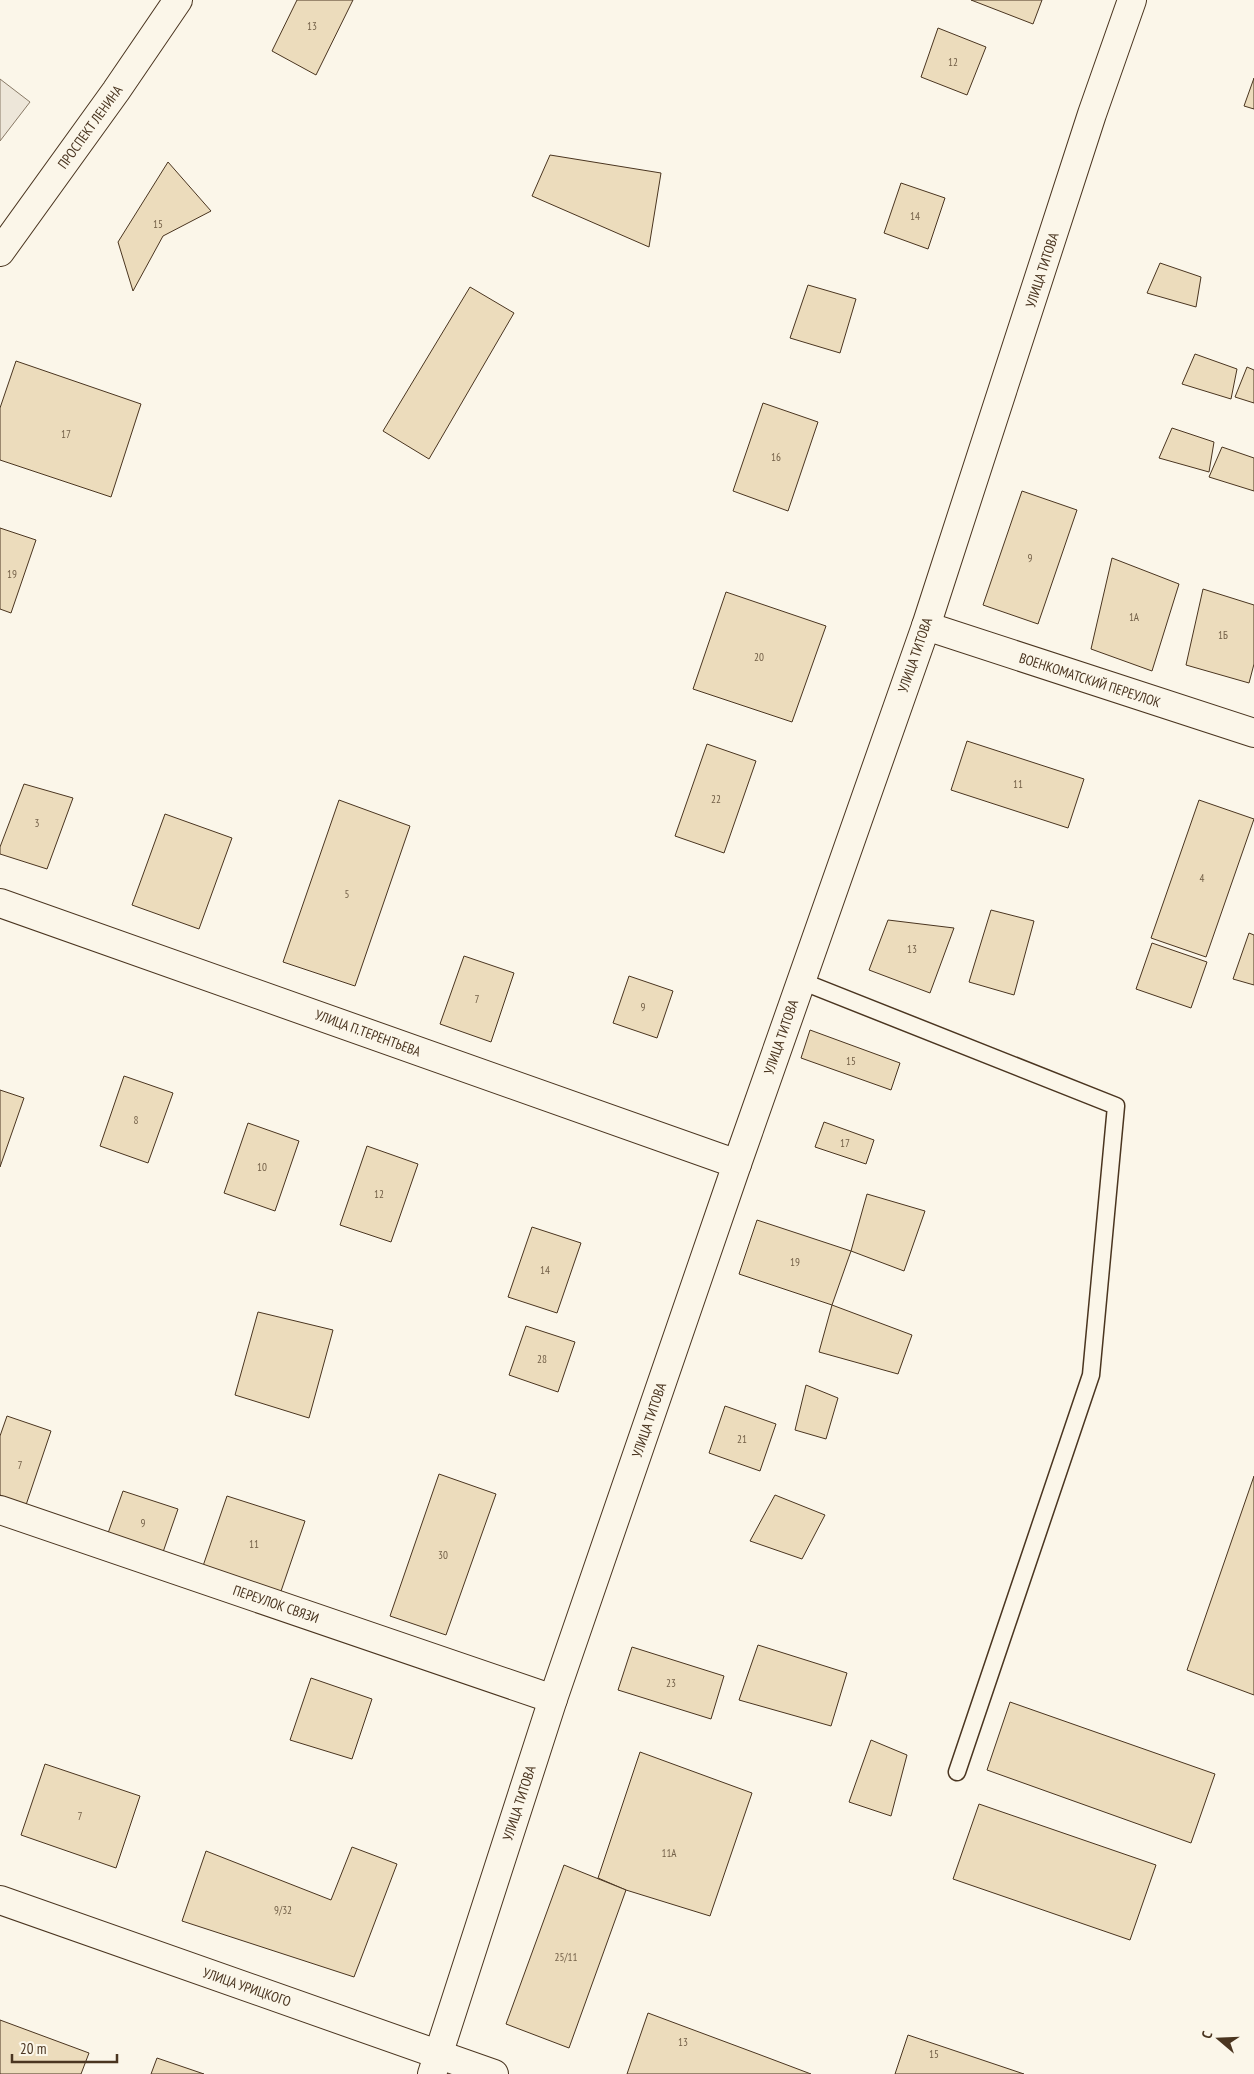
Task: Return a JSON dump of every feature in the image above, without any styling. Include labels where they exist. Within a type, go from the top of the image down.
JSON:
[{"type":"street","name":"ПРОСПЕКТ ЛЕНИНА","points":[[0,252],[116,91],[178,0]]},
{"type":"street","name":"УЛИЦА ТИТОВА","points":[[435,2064],[553,1699],[737,1164],[926,626],[1092,114],[1132,0]]},
{"type":"street","name":"ВОЕНКОМАТСКИЙ ПЕРЕУЛОК","points":[[926,626],[1254,733]]},
{"type":"street","name":"УЛИЦА П.ТЕРЕНТЬЕВА","points":[[0,903],[737,1164]]},
{"type":"street","name":"ПЕРЕУЛОК СВЯЗИ","points":[[0,1510],[553,1699]]},
{"type":"street","name":"УЛИЦА УРИЦКОГО","points":[[0,1900],[435,2064],[494,2074]]},
{"type":"lane","points":[[801,981],[1116,1106],[1091,1375],[958,1772]]},
{"type":"shaded area","points":[[0,79],[30,102],[0,141]]},
{"type":"building","points":[[297,0],[353,0],[316,75],[272,51]]},
{"type":"building","points":[[971,0],[1042,0],[1033,24]]},
{"type":"building","points":[[938,28],[986,47],[967,95],[921,77]]},
{"type":"building","points":[[1254,78],[1254,109],[1244,106]]},
{"type":"building","points":[[550,155],[661,173],[649,247],[532,196]]},
{"type":"building","points":[[168,162],[211,211],[163,236],[133,291],[118,242]]},
{"type":"building","points":[[901,183],[945,198],[928,249],[884,233]]},
{"type":"building","points":[[1160,263],[1201,277],[1196,307],[1147,293]]},
{"type":"building","points":[[808,285],[856,299],[840,353],[790,338]]},
{"type":"building","points":[[470,287],[514,313],[429,459],[383,431]]},
{"type":"building","points":[[1195,354],[1237,369],[1231,399],[1182,384]]},
{"type":"building","points":[[16,361],[141,404],[111,497],[0,460],[0,408]]},
{"type":"building","points":[[1247,367],[1254,370],[1254,403],[1235,397]]},
{"type":"building","points":[[763,403],[818,422],[788,511],[733,491]]},
{"type":"building","points":[[1172,428],[1214,442],[1209,472],[1159,458]]},
{"type":"building","points":[[1222,447],[1254,458],[1254,491],[1209,477]]},
{"type":"building","points":[[1022,491],[1077,510],[1038,624],[983,605]]},
{"type":"building","points":[[0,528],[36,540],[11,613],[0,609]]},
{"type":"building","points":[[1112,558],[1179,584],[1152,671],[1091,649]]},
{"type":"building","points":[[1203,589],[1254,605],[1254,664],[1249,683],[1186,665]]},
{"type":"building","points":[[726,592],[826,626],[792,722],[693,689]]},
{"type":"building","points":[[967,741],[1084,779],[1068,828],[951,790]]},
{"type":"building","points":[[707,744],[756,761],[724,853],[675,836]]},
{"type":"building","points":[[24,784],[73,798],[47,869],[0,854],[0,847]]},
{"type":"building","points":[[339,800],[410,826],[355,986],[283,962]]},
{"type":"building","points":[[1199,800],[1254,819],[1206,957],[1151,938]]},
{"type":"building","points":[[165,814],[232,838],[199,929],[132,905]]},
{"type":"building","points":[[991,910],[1034,921],[1014,995],[969,982]]},
{"type":"building","points":[[888,920],[954,928],[930,993],[869,970]]},
{"type":"building","points":[[1249,933],[1254,935],[1254,985],[1233,979]]},
{"type":"building","points":[[1152,943],[1207,962],[1191,1008],[1136,989]]},
{"type":"building","points":[[464,956],[514,973],[491,1042],[440,1024]]},
{"type":"building","points":[[629,976],[673,991],[657,1038],[613,1023]]},
{"type":"building","points":[[810,1030],[900,1063],[891,1090],[801,1058]]},
{"type":"building","points":[[124,1076],[173,1093],[148,1163],[100,1146]]},
{"type":"building","points":[[0,1090],[24,1098],[0,1167]]},
{"type":"building","points":[[824,1122],[874,1140],[866,1164],[815,1147]]},
{"type":"building","points":[[248,1123],[299,1141],[275,1211],[224,1193]]},
{"type":"building","points":[[367,1146],[418,1164],[391,1242],[340,1225]]},
{"type":"building","points":[[867,1194],[925,1211],[904,1271],[851,1251]]},
{"type":"building","points":[[757,1220],[851,1251],[832,1305],[739,1274]]},
{"type":"building","points":[[532,1227],[581,1243],[557,1313],[508,1297]]},
{"type":"building","points":[[832,1305],[912,1335],[898,1374],[819,1352]]},
{"type":"building","points":[[258,1312],[333,1330],[309,1418],[235,1395]]},
{"type":"building","points":[[526,1326],[575,1342],[558,1392],[509,1375]]},
{"type":"building","points":[[806,1385],[838,1398],[826,1439],[795,1430]]},
{"type":"building","points":[[725,1406],[776,1424],[760,1471],[709,1453]]},
{"type":"building","points":[[7,1416],[51,1431],[26,1505],[0,1495],[0,1436]]},
{"type":"building","points":[[439,1474],[496,1494],[446,1635],[390,1616]]},
{"type":"building","points":[[1254,1476],[1254,1695],[1187,1670]]},
{"type":"building","points":[[123,1491],[178,1509],[162,1555],[107,1536]]},
{"type":"building","points":[[775,1495],[825,1515],[802,1559],[750,1541]]},
{"type":"building","points":[[227,1496],[305,1521],[279,1597],[203,1566]]},
{"type":"building","points":[[758,1645],[847,1673],[831,1726],[739,1700]]},
{"type":"building","points":[[632,1647],[724,1676],[711,1719],[618,1690]]},
{"type":"building","points":[[311,1678],[372,1699],[352,1759],[290,1740]]},
{"type":"building","points":[[1010,1702],[1215,1774],[1191,1843],[987,1770]]},
{"type":"building","points":[[871,1740],[907,1755],[891,1816],[849,1802]]},
{"type":"building","points":[[640,1752],[752,1793],[710,1916],[626,1890],[598,1878]]},
{"type":"building","points":[[45,1764],[140,1796],[116,1868],[21,1835]]},
{"type":"building","points":[[979,1804],[1156,1865],[1130,1940],[953,1879]]},
{"type":"building","points":[[352,1847],[397,1864],[354,1977],[182,1921],[206,1851],[331,1900]]},
{"type":"building","points":[[564,1865],[626,1890],[569,2048],[506,2024]]},
{"type":"building","points":[[648,2013],[758,2054],[811,2074],[627,2074]]},
{"type":"building","points":[[0,2020],[89,2053],[81,2074],[0,2074]]},
{"type":"building","points":[[908,2035],[1024,2074],[895,2074]]},
{"type":"building","points":[[157,2058],[204,2074],[151,2074]]}]
